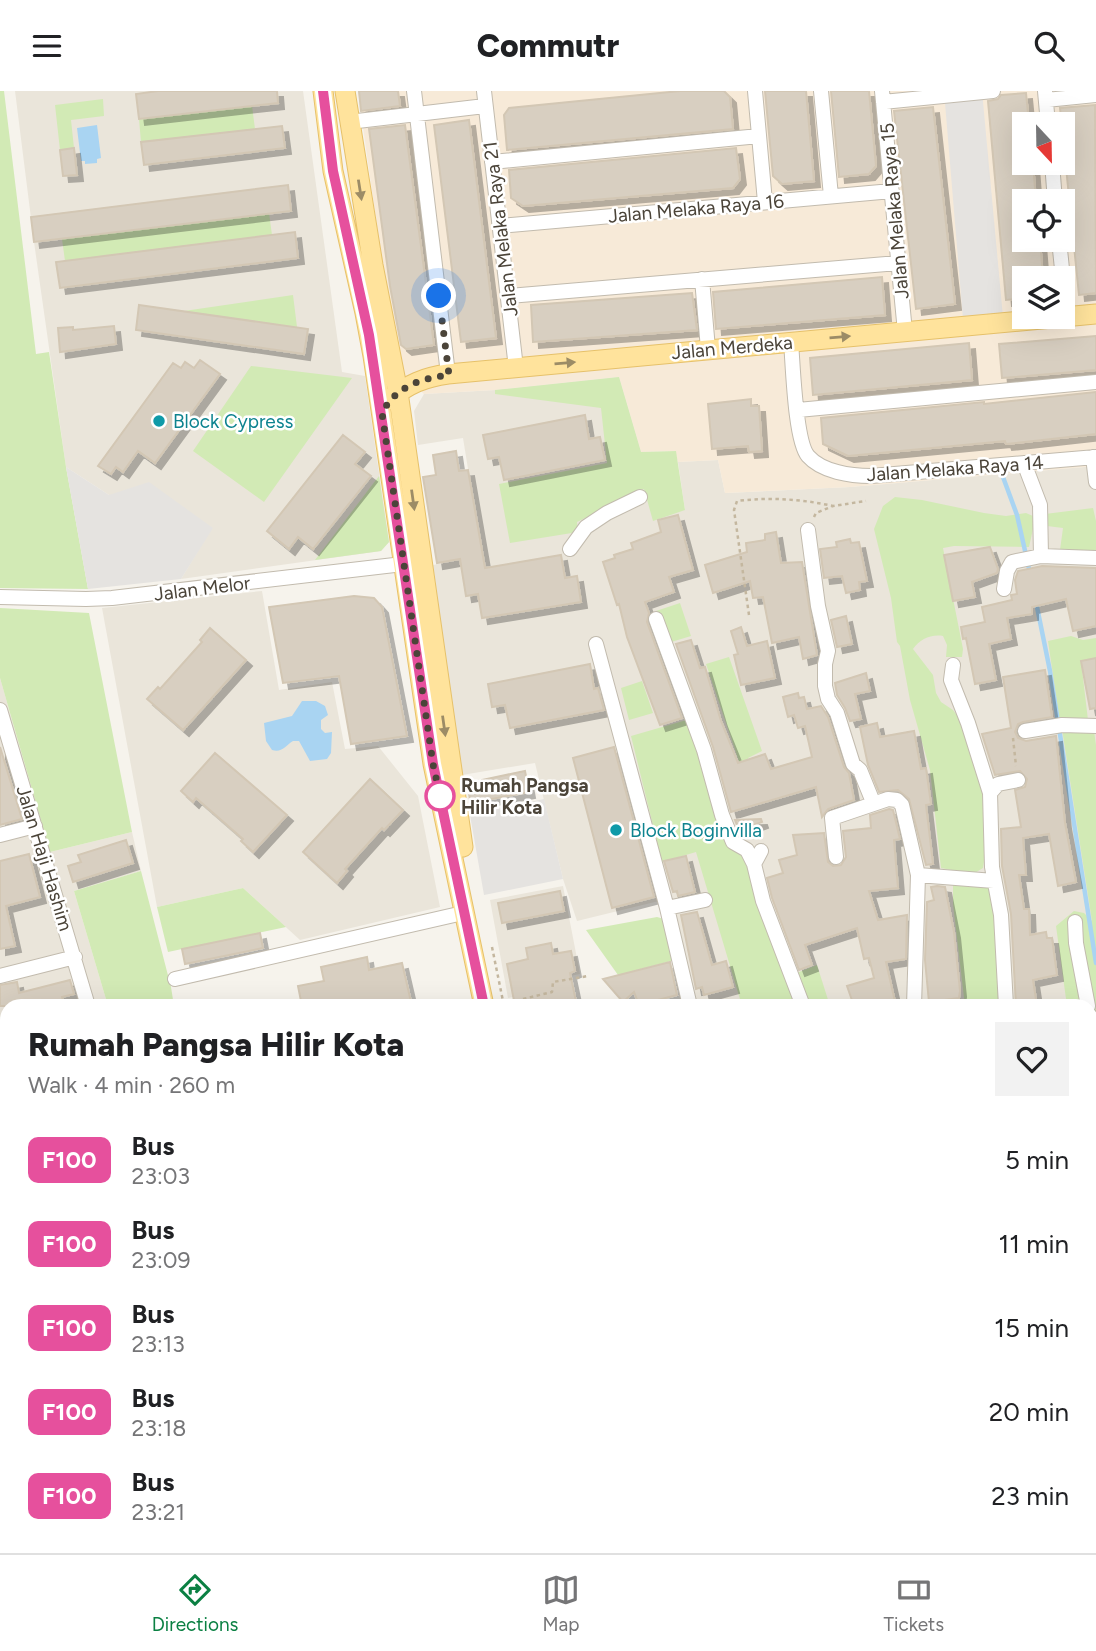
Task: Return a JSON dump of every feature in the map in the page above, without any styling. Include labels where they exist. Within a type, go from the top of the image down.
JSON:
[{"type":"main road","points":[[323,91],[333,171],[365,313],[382,413],[403,564],[441,763],[494,999]]},
{"type":"main road","points":[[345,91],[373,265],[398,392],[441,763],[463,913],[482,999]]},
{"type":"main road","name":"Jalan Merdeka","points":[[1075,316],[1096,314]]},
{"type":"main road","name":"Jalan Merdeka","points":[[382,413],[388,401],[398,392],[427,377],[1012,322]]},
{"type":"main road","points":[[391,347],[407,366],[416,372],[449,375]]},
{"type":"street","points":[[414,91],[449,375]]},
{"type":"street","points":[[349,122],[418,114],[484,96],[490,91]]},
{"type":"street","points":[[755,91],[765,202]]},
{"type":"street","points":[[821,91],[831,196]]},
{"type":"street","points":[[883,96],[993,91]]},
{"type":"street","points":[[1045,95],[1096,96]]},
{"type":"street","name":"Jalan Melaka Raya 21","points":[[484,96],[516,368]]},
{"type":"street","name":"Jalan Melaka Raya 15","points":[[883,96],[905,332]]},
{"type":"street","points":[[492,162],[759,136]]},
{"type":"street","name":"Jalan Melaka Raya 16","points":[[500,226],[892,191]]},
{"type":"street","points":[[509,296],[898,263]]},
{"type":"street","points":[[702,279],[708,349]]},
{"type":"street","name":"Jalan Melaka Raya 14","points":[[791,342],[801,440],[808,455],[819,464],[836,471],[870,476],[1094,457]]},
{"type":"street","points":[[798,411],[1096,382]]},
{"type":"street","points":[[1094,457],[1096,482]]},
{"type":"street","points":[[1024,463],[1040,505],[1032,557]]},
{"type":"street","points":[[570,549],[586,527],[640,497]]},
{"type":"street","points":[[808,530],[818,606],[828,652],[825,686],[828,699],[837,713],[849,755],[860,770],[873,802]]},
{"type":"street","points":[[1004,589],[1007,571],[1012,562],[1032,557],[1096,558]]},
{"type":"street","name":"Jalan Melor","points":[[0,597],[86,599],[161,587],[403,564]]},
{"type":"street","points":[[656,619],[684,699],[693,716],[722,815],[733,842],[758,858],[763,901],[800,999]]},
{"type":"street","points":[[596,644],[667,908],[688,999]]},
{"type":"street","points":[[953,665],[951,680],[990,793],[992,867],[1001,915],[1006,999]]},
{"type":"street","name":"Jalan Haji Hashim","points":[[0,711],[86,999]]},
{"type":"street","points":[[1025,731],[1058,725],[1096,726]]},
{"type":"street","points":[[990,793],[999,784],[1018,780]]},
{"type":"street","points":[[836,857],[832,818],[873,802],[888,799],[902,804],[918,875],[914,999]]},
{"type":"street","points":[[0,835],[35,826]]},
{"type":"street","points":[[918,875],[994,881]]},
{"type":"street","points":[[667,908],[705,899]]},
{"type":"street","points":[[175,979],[463,913]]},
{"type":"street","points":[[1075,922],[1076,943],[1087,999]]},
{"type":"street","points":[[0,976],[75,957]]},
{"type":"path","points":[[749,615],[746,578],[734,510],[737,501],[772,499],[833,506]]},
{"type":"path","points":[[808,530],[816,513],[833,506],[866,501]]},
{"type":"path","points":[[1018,780],[1013,736],[1025,731]]},
{"type":"path","points":[[492,947],[503,999]]},
{"type":"path","points":[[523,999],[552,992],[553,982],[587,976]]},
{"type":"shaded area","points":[[15,91],[303,91],[342,372],[365,376],[389,542],[381,551],[181,579],[212,528],[109,495],[66,467]]},
{"type":"shaded area","points":[[358,91],[1096,91],[1096,466],[850,487],[725,493],[718,460],[678,462],[675,451],[641,452],[619,377],[495,390],[424,394],[403,375],[391,327]]},
{"type":"shaded area","points":[[944,91],[982,91],[1003,317],[963,319]]},
{"type":"shaded area","points":[[619,377],[641,452],[685,510],[678,462],[718,460],[725,493],[850,487],[1096,466],[1096,999],[690,999],[663,900],[577,921],[563,879],[535,763],[462,775],[433,565],[482,555],[463,438],[418,445],[414,411],[424,394],[495,390]]},
{"type":"shaded area","points":[[66,467],[109,495],[149,482],[213,528],[181,579],[88,589]]},
{"type":"shaded area","points":[[262,591],[279,690],[332,682],[345,749],[378,746],[418,796],[440,907],[300,940],[243,888],[157,907],[102,608]]},
{"type":"shaded area","points":[[0,678],[50,852],[132,832],[141,871],[74,891],[106,999],[0,999]]},
{"type":"shaded area","points":[[544,799],[563,879],[484,895],[470,815]]},
{"type":"shaded area","points":[[563,886],[580,974],[550,980],[548,990],[508,998],[490,900]]},
{"type":"green space","points":[[0,91],[4,91],[36,354],[49,352],[88,589],[0,588]]},
{"type":"green space","points":[[103,99],[104,116],[71,120],[74,148],[60,150],[55,105]]},
{"type":"green space","points":[[252,106],[255,129],[141,142],[139,119]]},
{"type":"green space","points":[[269,213],[272,235],[65,261],[62,239]]},
{"type":"green space","points":[[293,295],[297,327],[184,311]]},
{"type":"green space","points":[[251,366],[352,378],[264,502],[193,451]]},
{"type":"green space","points":[[619,377],[641,452],[676,451],[685,510],[653,521],[644,489],[577,522],[578,532],[510,543],[499,484],[607,463],[601,408],[495,394],[495,390]]},
{"type":"green space","points":[[379,476],[389,542],[381,551],[315,560]]},
{"type":"green space","points":[[895,497],[984,513],[1006,516],[1026,513],[1033,516],[1029,547],[943,548],[963,649],[962,657],[946,657],[947,645],[943,636],[926,638],[913,649],[933,675],[936,693],[941,702],[953,710],[962,722],[986,799],[986,848],[983,868],[973,874],[941,868],[930,770],[910,700],[897,642],[891,598],[874,529],[883,506]]},
{"type":"green space","points":[[1093,508],[1096,521],[1096,554],[1060,550],[1063,528],[1047,526],[1045,514]]},
{"type":"green space","points":[[680,603],[691,636],[668,643],[656,611]]},
{"type":"green space","points":[[0,608],[89,613],[132,832],[50,852],[0,678]]},
{"type":"green space","points":[[1071,636],[1083,640],[1096,638],[1096,658],[1081,661],[1088,720],[1060,722],[1048,641]]},
{"type":"green space","points":[[729,657],[762,751],[748,758],[755,777],[745,779],[706,664]]},
{"type":"green space","points":[[642,681],[653,713],[629,720],[621,688]]},
{"type":"green space","points":[[690,719],[726,843],[743,856],[794,999],[740,999],[696,852],[662,862],[631,736]]},
{"type":"green space","points":[[1062,729],[1094,731],[1096,745],[1096,999],[1066,999],[1056,926],[1074,911],[1084,913],[1092,921]]},
{"type":"green space","points":[[141,871],[173,999],[106,999],[74,891]]},
{"type":"green space","points":[[953,883],[990,887],[994,894],[1001,999],[964,999]]},
{"type":"green space","points":[[243,888],[286,927],[168,952],[157,907]]},
{"type":"green space","points":[[657,917],[664,919],[675,960],[618,975],[586,930]]},
{"type":"green space","points":[[817,965],[828,999],[803,999],[794,974]]},
{"type":"water","points":[[97,125],[101,158],[97,159],[97,163],[85,164],[85,161],[81,161],[77,128]]},
{"type":"water","points":[[302,701],[316,701],[325,706],[328,715],[321,720],[321,729],[325,733],[332,732],[331,753],[327,759],[310,761],[299,741],[293,741],[275,751],[266,741],[264,723],[292,716]]},
{"type":"building","points":[[158,91],[277,91],[278,103],[139,119],[136,94]]},
{"type":"building","points":[[359,91],[398,91],[400,106],[361,111]]},
{"type":"building","points":[[680,91],[724,91],[730,97],[733,129],[507,150],[504,115],[509,108]]},
{"type":"building","points":[[765,91],[806,91],[814,181],[782,184],[773,176]]},
{"type":"building","points":[[831,91],[869,91],[876,166],[869,174],[839,177]]},
{"type":"building","points":[[1026,93],[1028,112],[1012,112],[1012,175],[1034,175],[1035,189],[1012,189],[1012,252],[1041,252],[1042,266],[1012,266],[1012,299],[1006,300],[988,101],[998,99],[1001,95]]},
{"type":"building","points":[[1095,105],[1096,293],[1079,295],[1075,252],[1075,189],[1068,189],[1067,175],[1075,175],[1075,112],[1060,112],[1060,108]]},
{"type":"building","points":[[933,107],[955,304],[916,309],[894,111]]},
{"type":"building","points":[[469,120],[496,338],[461,342],[434,125]]},
{"type":"building","points":[[405,125],[434,345],[406,349],[401,345],[390,286],[369,129]]},
{"type":"building","points":[[282,126],[285,148],[144,165],[141,142]]},
{"type":"building","points":[[74,148],[77,175],[63,176],[60,150]]},
{"type":"building","points":[[736,148],[740,179],[733,188],[523,206],[511,198],[509,170]]},
{"type":"building","points":[[288,185],[291,211],[34,242],[31,217]]},
{"type":"building","points":[[295,232],[298,258],[60,288],[56,262]]},
{"type":"building","points":[[882,277],[885,315],[716,329],[713,292]]},
{"type":"building","points":[[692,293],[697,330],[533,342],[531,305]]},
{"type":"building","points":[[139,305],[308,329],[304,354],[136,330]]},
{"type":"building","points":[[114,326],[116,344],[60,352],[58,328],[73,327],[73,330]]},
{"type":"building","points":[[1096,336],[1096,370],[1002,378],[999,344]]},
{"type":"building","points":[[969,343],[972,380],[813,395],[810,358]]},
{"type":"building","name":"Block Cypress","points":[[200,360],[220,374],[155,463],[138,451],[123,472],[116,467],[111,474],[98,466],[173,363],[181,368],[185,362],[194,368]]},
{"type":"building","points":[[1096,392],[1096,434],[848,456],[823,444],[821,418]]},
{"type":"building","points":[[751,399],[751,406],[759,406],[762,451],[749,452],[748,446],[712,449],[708,404]]},
{"type":"building","points":[[585,415],[589,439],[600,437],[605,460],[504,480],[499,457],[488,459],[483,435]]},
{"type":"building","points":[[343,435],[365,452],[355,464],[371,476],[313,549],[298,537],[289,549],[267,531]]},
{"type":"building","points":[[456,451],[459,471],[468,470],[485,568],[561,555],[565,578],[577,576],[581,602],[482,618],[478,594],[466,596],[460,559],[437,563],[423,477],[436,475],[433,455]]},
{"type":"building","points":[[678,515],[693,570],[669,577],[674,592],[645,602],[649,613],[647,622],[682,718],[660,725],[627,637],[619,604],[617,605],[603,562],[633,549],[631,543],[661,532],[658,520]]},
{"type":"building","points":[[776,532],[781,563],[802,562],[817,655],[803,659],[799,637],[772,643],[763,597],[753,598],[750,581],[713,593],[705,565],[747,552],[746,543],[765,540],[765,534]]},
{"type":"building","points":[[850,539],[851,543],[859,542],[867,581],[859,582],[860,590],[846,593],[842,576],[824,578],[820,549],[837,547],[836,542]]},
{"type":"building","points":[[990,547],[997,573],[972,582],[975,597],[953,601],[944,555]]},
{"type":"building","points":[[1042,566],[1096,568],[1096,626],[1073,631],[1066,599],[1032,607],[1032,614],[1007,618],[1011,639],[989,644],[996,680],[975,684],[966,638],[963,639],[961,627],[985,622],[982,607],[1012,600],[1011,595],[1017,594],[1015,580],[1018,571]]},
{"type":"building","points":[[354,596],[374,598],[382,607],[407,736],[351,744],[339,676],[283,683],[269,607]]},
{"type":"building","points":[[846,616],[852,644],[837,647],[831,620]]},
{"type":"building","points":[[741,627],[747,646],[767,641],[775,678],[741,685],[734,655],[738,654],[731,631]]},
{"type":"building","points":[[210,628],[246,660],[183,730],[147,699],[158,687],[160,689],[202,642],[200,640]]},
{"type":"building","points":[[691,640],[700,668],[705,667],[721,721],[738,763],[765,754],[771,769],[812,757],[805,726],[798,728],[794,715],[788,717],[783,697],[798,693],[799,698],[804,697],[807,709],[821,706],[828,717],[844,767],[849,773],[854,800],[828,809],[822,817],[816,787],[731,812],[713,747],[676,644]]},
{"type":"building","points":[[1096,658],[1096,708],[1090,709],[1081,661]]},
{"type":"building","points":[[590,664],[594,689],[598,688],[604,710],[510,728],[505,705],[492,707],[488,684]]},
{"type":"building","points":[[1045,670],[1052,717],[1018,724],[1015,732],[1018,738],[1026,741],[1056,736],[1065,823],[1076,882],[1058,886],[1049,834],[1023,838],[1026,875],[1019,875],[1024,909],[1029,909],[1030,935],[1046,932],[1047,938],[1052,938],[1057,975],[1033,980],[1036,999],[1016,999],[1011,914],[1002,866],[1001,829],[1021,827],[1015,790],[1025,787],[1027,779],[1020,771],[995,775],[982,734],[1011,728],[1003,677]]},
{"type":"building","points":[[866,673],[870,691],[855,694],[861,719],[850,721],[837,695],[835,683]]},
{"type":"building","points":[[877,723],[880,737],[914,731],[921,769],[926,768],[931,804],[926,805],[933,864],[926,865],[909,799],[898,790],[879,792],[868,765],[860,727]]},
{"type":"building","points":[[0,747],[22,819],[0,825]]},
{"type":"building","name":"Block Boginvilla","points":[[614,747],[654,897],[612,908],[573,758]]},
{"type":"building","points":[[215,753],[287,815],[253,852],[241,841],[243,839],[196,798],[193,802],[181,791]]},
{"type":"building","points":[[525,771],[529,792],[486,800],[486,803],[471,806],[468,787],[483,784],[482,780]]},
{"type":"building","points":[[370,779],[403,810],[384,830],[382,828],[345,869],[347,871],[337,883],[303,852]]},
{"type":"building","points":[[893,810],[900,839],[894,840],[898,888],[869,891],[878,920],[907,915],[906,959],[886,962],[894,999],[852,999],[847,986],[874,978],[869,958],[864,959],[857,928],[805,945],[812,965],[799,970],[767,878],[783,873],[779,860],[797,855],[793,835],[824,833],[828,862],[833,866],[841,865],[846,857],[843,831],[871,828],[870,815]]},
{"type":"building","points":[[761,819],[762,822],[739,830],[735,820]]},
{"type":"building","points":[[126,840],[133,863],[73,882],[68,866],[81,862],[78,855]]},
{"type":"building","points":[[29,854],[40,897],[6,906],[15,946],[0,949],[0,861]]},
{"type":"building","points":[[686,856],[695,892],[678,896],[677,891],[673,892],[664,861]]},
{"type":"building","points":[[931,887],[945,887],[954,932],[959,998],[929,999],[925,960],[927,902],[934,900]]},
{"type":"building","points":[[560,891],[564,911],[502,923],[498,903]]},
{"type":"building","points":[[697,912],[712,965],[726,961],[733,987],[704,995],[702,987],[696,989],[681,915]]},
{"type":"building","points":[[260,933],[263,948],[185,964],[182,949]]},
{"type":"building","points":[[551,943],[553,954],[571,951],[575,971],[570,973],[576,999],[514,999],[507,964],[528,959],[526,948]]},
{"type":"building","points":[[367,957],[369,970],[402,963],[410,999],[301,999],[298,986],[324,981],[321,967]]},
{"type":"building","points":[[670,962],[677,995],[662,999],[637,999],[634,992],[626,999],[620,999],[603,979]]},
{"type":"building","points":[[70,980],[74,994],[63,999],[0,999],[0,985],[17,982],[19,993]]},
{"type":"waterway","points":[[1003,477],[1017,515],[1030,573]]},
{"type":"waterway","points":[[1036,602],[1050,671],[1096,963]]},
{"type":"bus line","name":"F100","points":[[323,91],[333,171],[365,313],[382,413],[433,764],[482,999]]},
{"type":"place","name":"Block Cypress","points":[[159,421]]},
{"type":"place","name":"Rumah Pangsa Hilir Kota","points":[[440,796]]},
{"type":"place","name":"Block Boginvilla","points":[[616,830]]},
{"type":"route","points":[[439,296],[449,375],[427,377],[411,384],[388,401],[382,413],[433,764],[440,796]]}]
